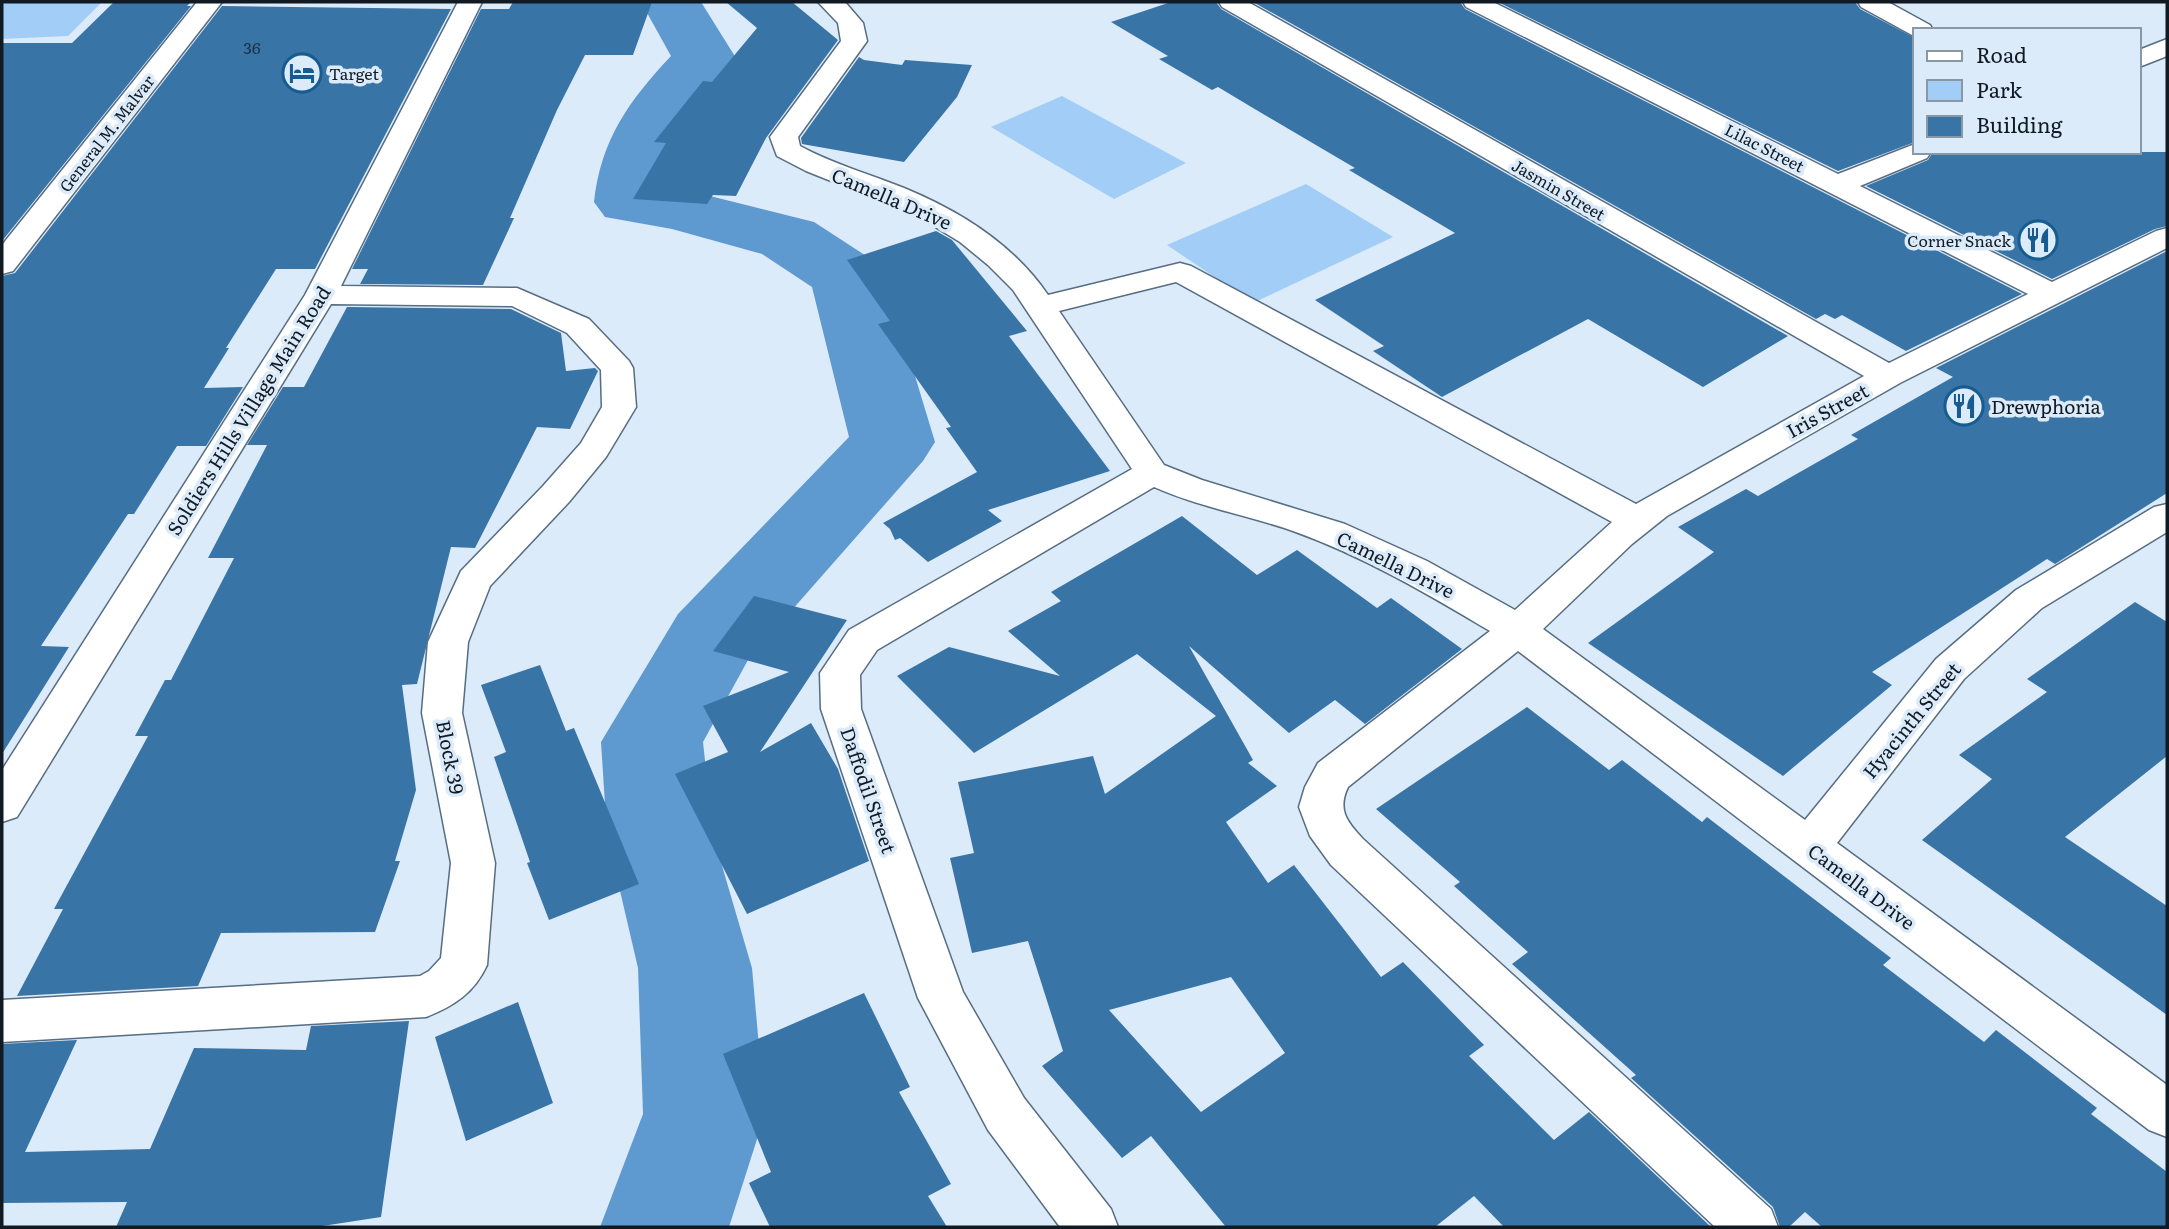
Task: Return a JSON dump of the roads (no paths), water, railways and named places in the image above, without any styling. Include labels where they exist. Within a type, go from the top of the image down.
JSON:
[{"type":"street","name":"General M. Malvar","points":[[2,265],[211,2]]},
{"type":"street","name":"Soldiers Hills Village Main Road","points":[[2,805],[321,295],[470,2]]},
{"type":"street","name":"Camella Drive","points":[[830,2],[850,20],[855,29],[854,41],[784,137],[787,150],[808,162],[906,199],[968,232],[1003,260],[1025,284],[1152,473],[1184,488],[1303,522],[1363,544],[1414,569],[1518,630],[2167,1114]]},
{"type":"street","name":"Jasmin Street","points":[[1231,2],[1888,376]]},
{"type":"street","name":"Lilac Street","points":[[1475,2],[2054,295]]},
{"type":"street","points":[[1870,2],[1918,28]]},
{"type":"street","points":[[2141,58],[2167,47]]},
{"type":"street","points":[[1839,184],[1913,154]]},
{"type":"street","name":"Iris Street","points":[[1752,1227],[1347,852],[1328,831],[1321,817],[1322,792],[1333,775],[1518,630],[1637,520],[1654,508],[1888,376],[2167,237]]},
{"type":"street","points":[[1039,307],[1180,272],[1637,520]]},
{"type":"street","name":"Block 39","points":[[2,1021],[426,996],[446,985],[464,965],[473,863],[442,713],[448,642],[474,580],[556,494],[594,449],[619,407],[617,369],[578,326],[517,297],[321,295]]},
{"type":"street","name":"Daffodil Street","points":[[1092,1227],[1006,1114],[942,998],[841,709],[840,673],[863,640],[1152,473]]},
{"type":"street","name":"Hyacinth Street","points":[[1809,847],[1950,669],[2029,599],[2167,516]]},
{"type":"waterway","points":[[665,1227],[704,1114],[695,968],[660,835],[652,742],[712,638],[893,442],[847,277],[788,238],[677,208],[630,202],[636,157],[651,122],[704,58],[671,2]]},
{"type":"place","name":"Target","points":[[302,73]]},
{"type":"place","name":"Corner Snack","points":[[2038,240]]},
{"type":"place","name":"Drewphoria","points":[[1964,406]]}]
